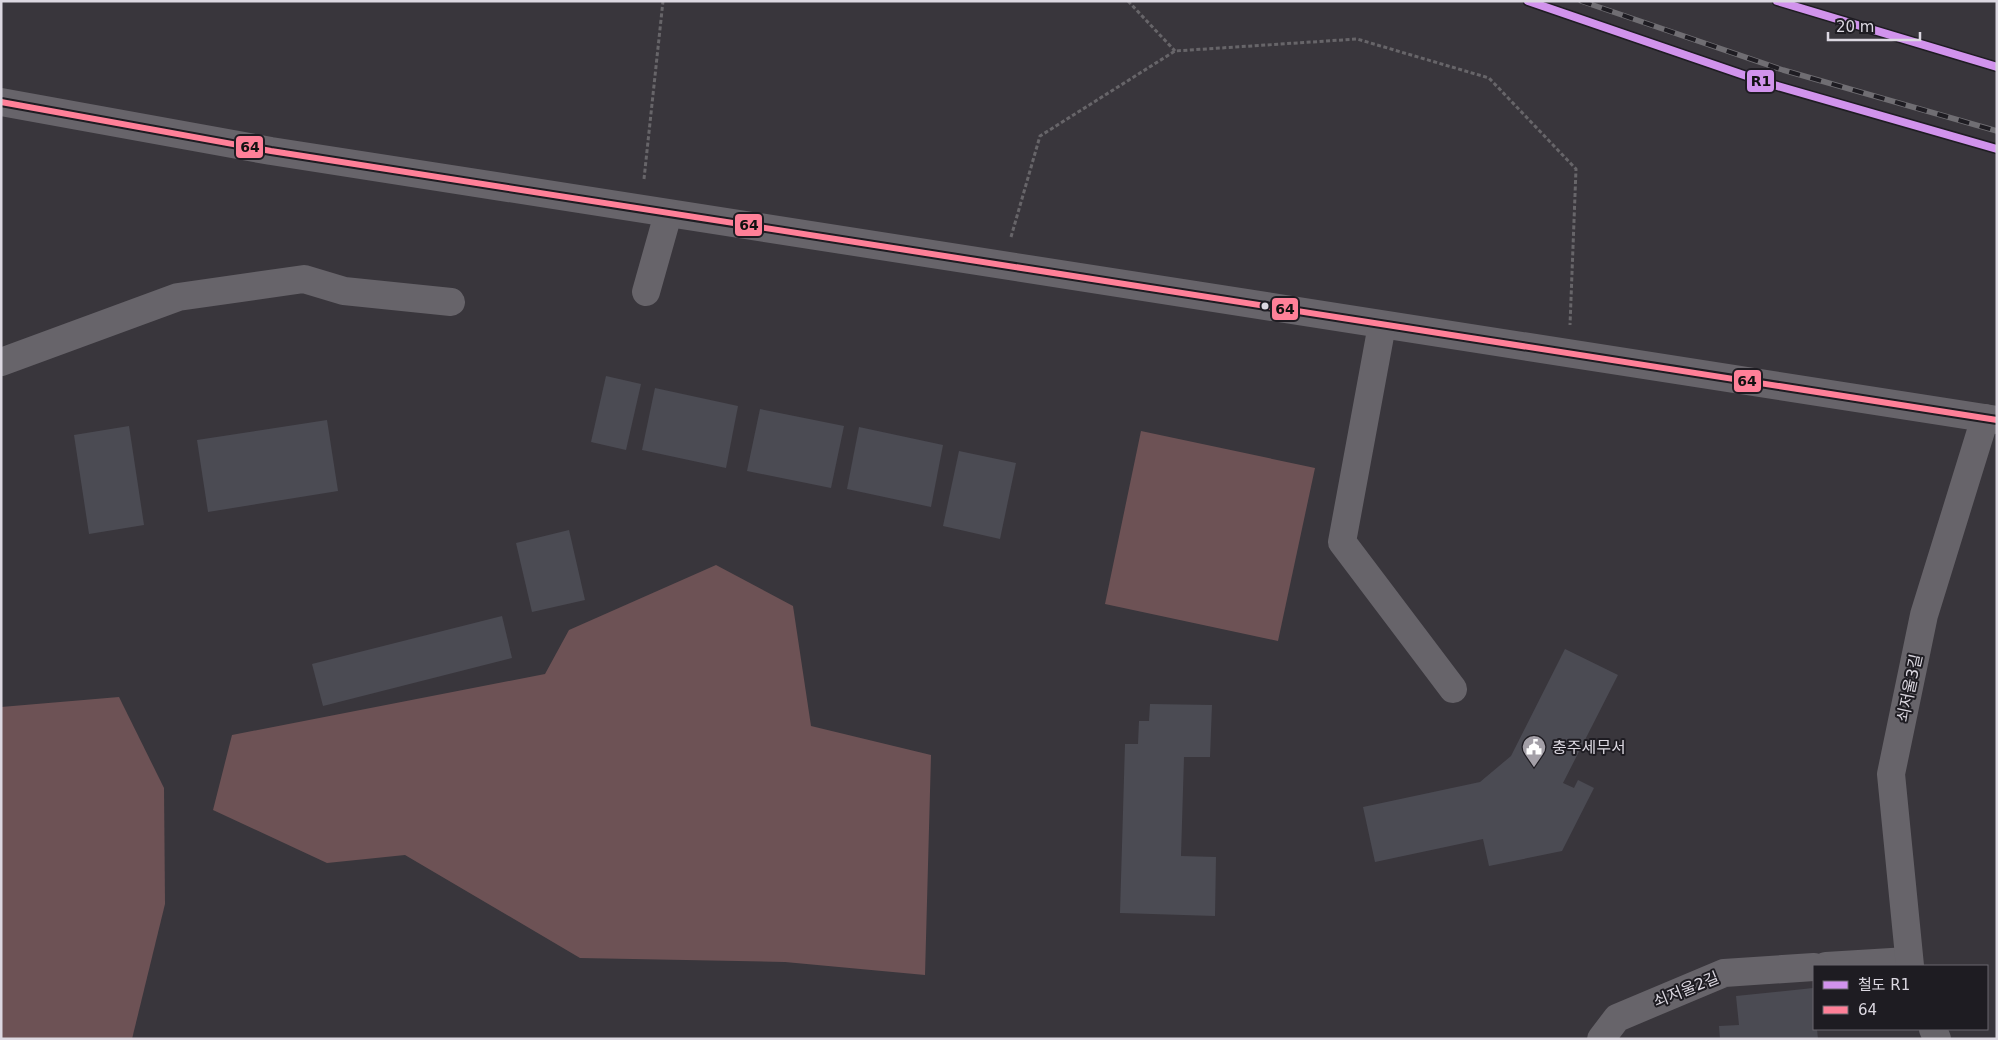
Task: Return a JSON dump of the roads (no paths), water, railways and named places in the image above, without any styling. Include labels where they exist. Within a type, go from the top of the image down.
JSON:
[{"type":"street","points":[[1,102],[271,151],[640,210],[1991,419]]},
{"type":"street","points":[[646,292],[668,214]]},
{"type":"street","points":[[1,362],[178,297],[304,279],[344,291],[451,302]]},
{"type":"street","points":[[1382,325],[1342,542],[1453,689]]},
{"type":"street","name":"쇠저울3길","points":[[1909,963],[1891,774],[1924,615],[1991,419]]},
{"type":"street","points":[[1854,965],[1909,963]]},
{"type":"street","name":"쇠저울2길","points":[[1601,1039],[1617,1018],[1724,973],[1813,967]]},
{"type":"railway","points":[[1528,1],[1767,83],[1997,149]]},
{"type":"railway","points":[[1581,1],[1783,70],[1997,131]]},
{"type":"rail line","name":"R1","points":[[1528,1],[1767,83],[1997,149]]},
{"type":"rail line","name":"R1","points":[[1777,1],[1997,67]]},
{"type":"place","name":"충주세무서","points":[[1534,768]]}]
